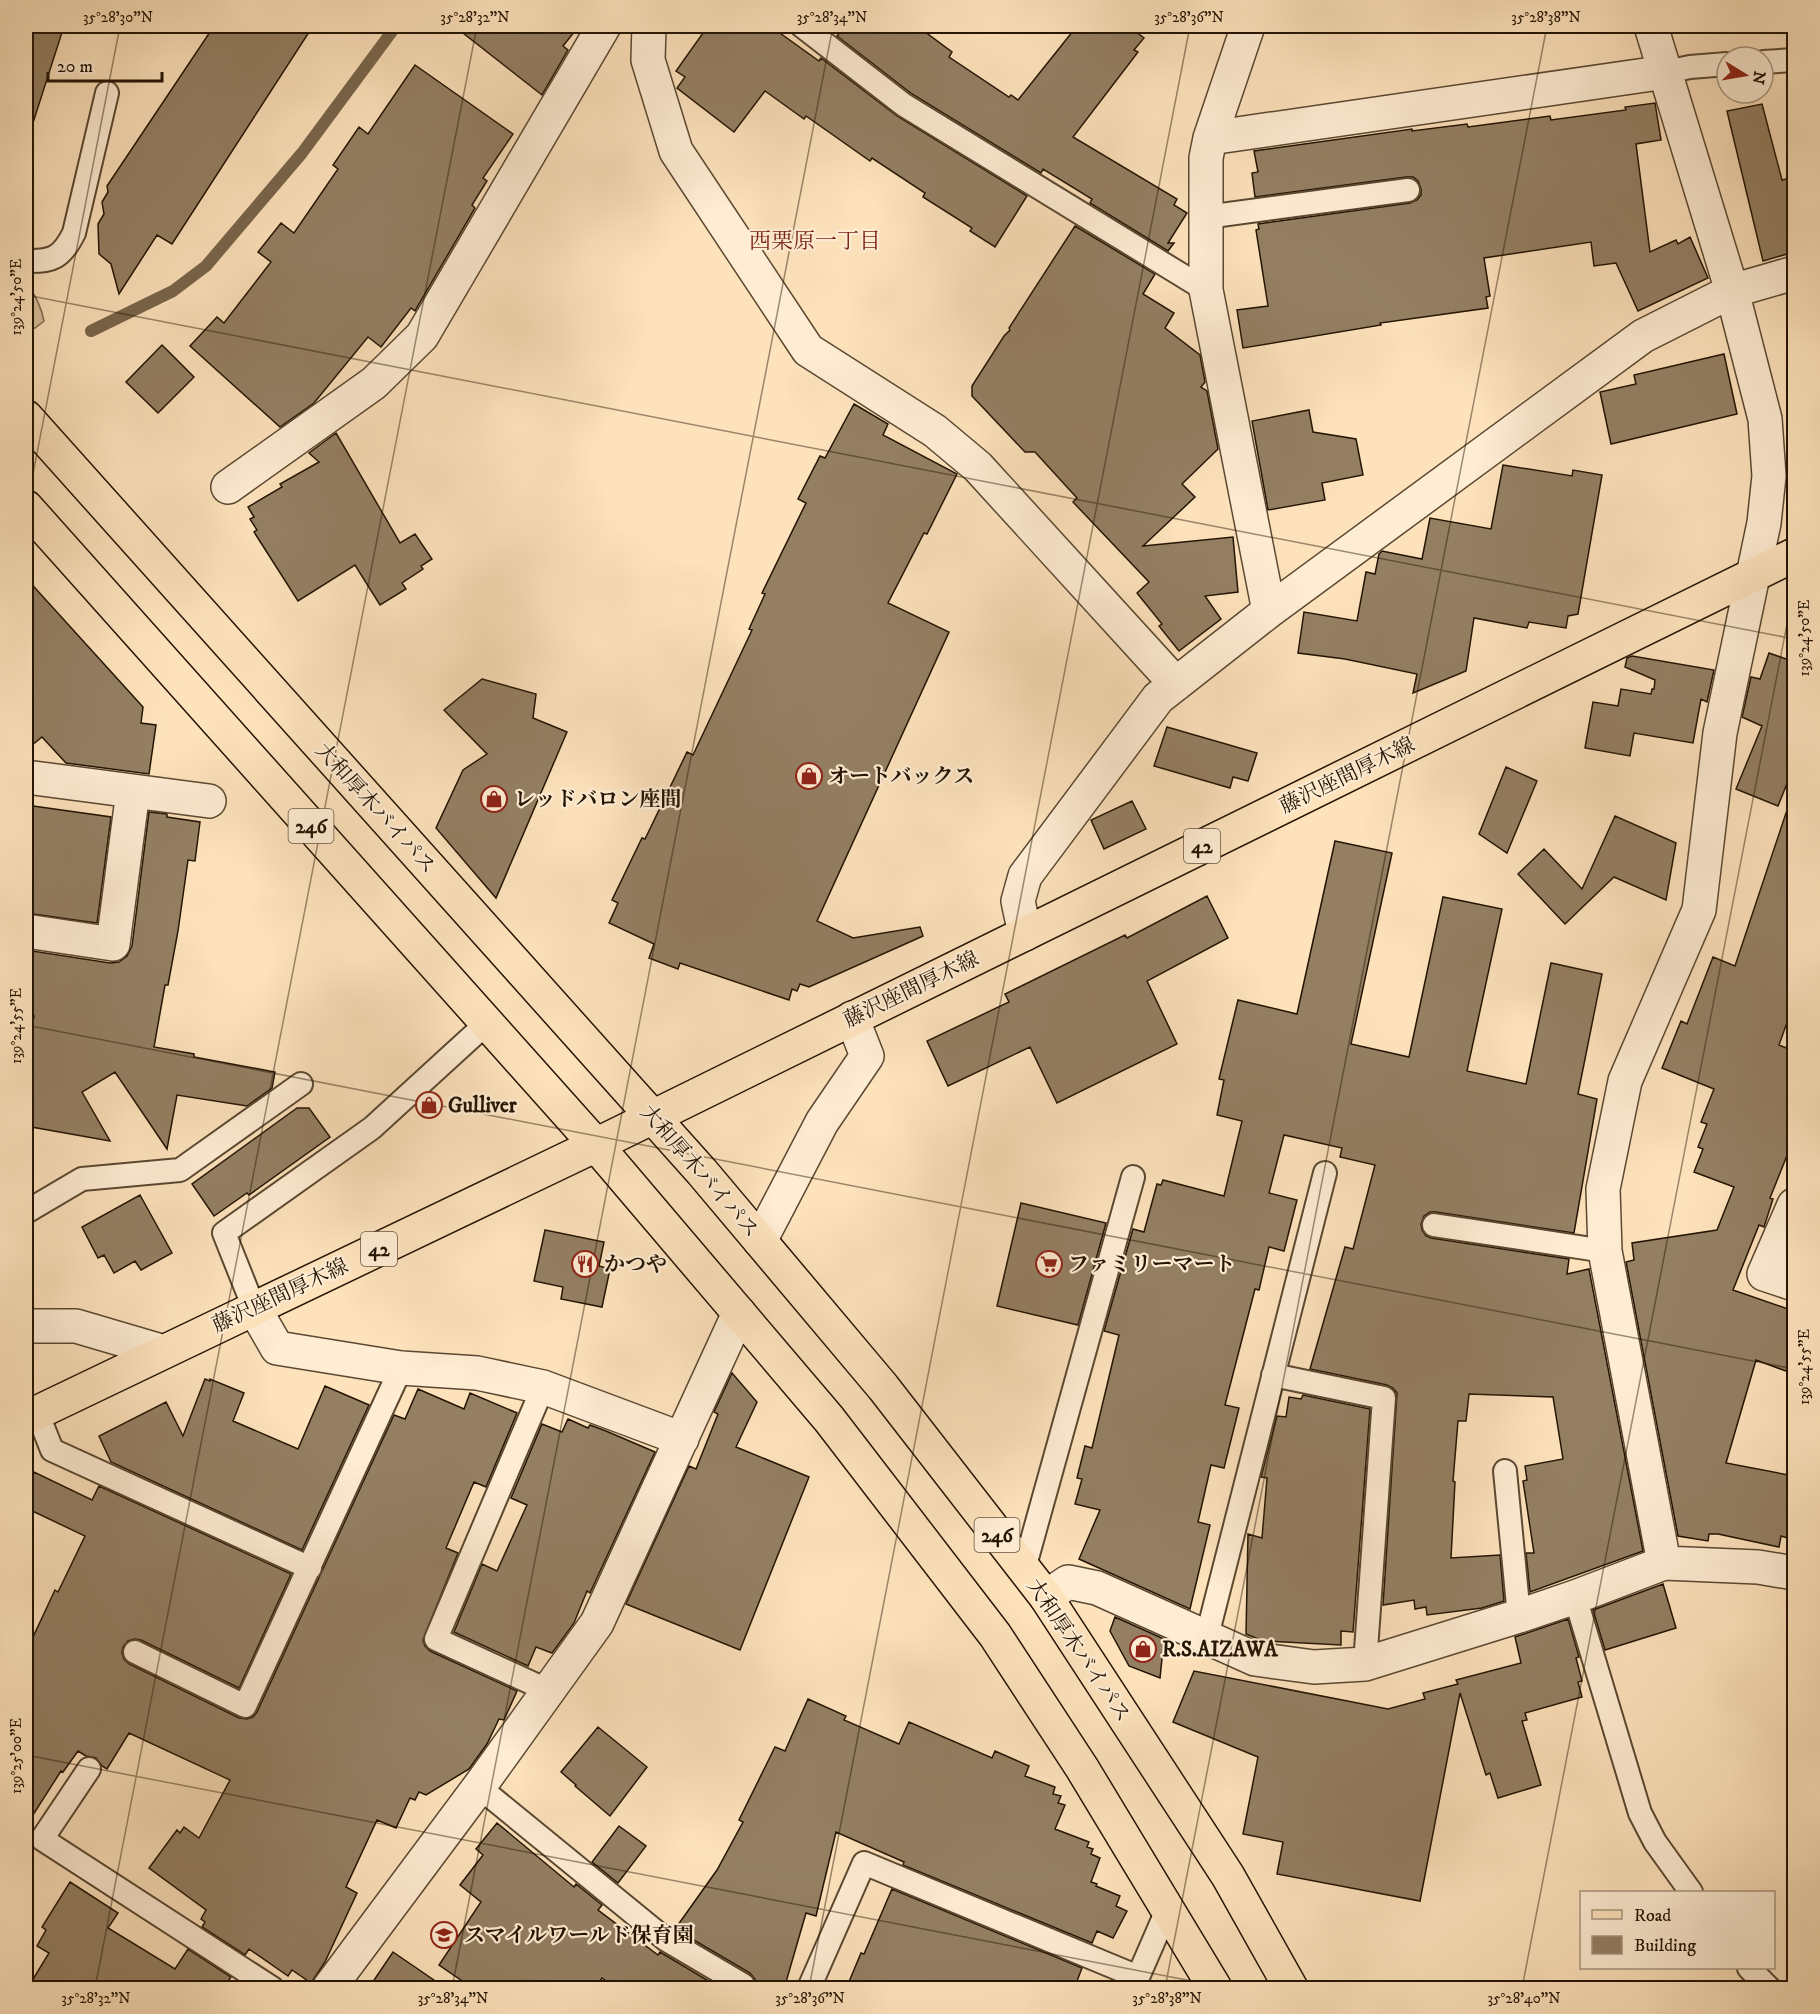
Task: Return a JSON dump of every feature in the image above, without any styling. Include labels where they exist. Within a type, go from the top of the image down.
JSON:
[{"type":"main road","name":"大和厚木バイパス","points":[[26,417],[653,1117],[883,1387],[1046,1597],[1228,1876],[1291,1989]]},
{"type":"main road","name":"246","points":[[29,519],[596,1145],[829,1419],[995,1635],[1082,1768],[1215,1989]]},
{"type":"main road","name":"藤沢座間厚木線","points":[[31,1415],[596,1145],[1794,555]]},
{"type":"street","points":[[228,487],[374,383],[422,336],[604,26]]},
{"type":"street","points":[[649,26],[648,60],[676,151],[808,350],[935,431],[978,467],[1176,684]]},
{"type":"street","points":[[1248,26],[1210,138],[1206,158],[1206,290],[1269,611]]},
{"type":"street","points":[[1651,26],[1732,291],[1765,419],[1769,476],[1764,523],[1719,733],[1699,910],[1625,1081],[1603,1189],[1605,1251],[1664,1563]]},
{"type":"street","points":[[1210,138],[1666,72]]},
{"type":"street","points":[[1025,934],[1018,901],[1025,876],[1158,698],[1269,611],[1643,336],[1732,291],[1794,273]]},
{"type":"street","points":[[26,777],[209,801]]},
{"type":"street","points":[[26,931],[113,944],[133,791]]},
{"type":"street","points":[[760,1241],[822,1122],[867,1056],[852,1018]]},
{"type":"street","points":[[1794,1205],[1764,1274],[1794,1284]]},
{"type":"street","points":[[254,1308],[277,1348],[401,1368],[477,1373],[543,1387],[682,1439]]},
{"type":"street","points":[[329,1989],[597,1623],[738,1313]]},
{"type":"street","points":[[26,1326],[76,1326],[161,1352]]},
{"type":"street","points":[[1046,1597],[1068,1582],[1097,1588],[1254,1659],[1314,1667],[1365,1664],[1519,1616],[1664,1563],[1758,1567],[1794,1573]]},
{"type":"lane","points":[[802,26],[904,105],[1206,290]]},
{"type":"lane","points":[[1775,61],[1794,60]]},
{"type":"lane","points":[[1666,72],[1715,65]]},
{"type":"lane","points":[[26,261],[54,258],[65,250],[74,233],[107,93]]},
{"type":"lane","points":[[1206,217],[1408,190]]},
{"type":"lane","points":[[254,1308],[224,1233],[372,1128],[487,1023]]},
{"type":"lane","points":[[26,1212],[82,1179],[180,1170],[301,1084]]},
{"type":"lane","points":[[1207,1636],[1324,1173]]},
{"type":"lane","points":[[1024,1569],[1133,1177]]},
{"type":"lane","points":[[1434,1225],[1605,1251]]},
{"type":"lane","points":[[135,1652],[245,1706],[401,1368]]},
{"type":"lane","points":[[1273,1375],[1384,1398],[1365,1664]]},
{"type":"lane","points":[[543,1387],[436,1639],[549,1690]]},
{"type":"lane","points":[[31,1415],[52,1450],[310,1568]]},
{"type":"lane","points":[[1506,1471],[1519,1616]]},
{"type":"lane","points":[[1575,1597],[1640,1813],[1655,1842],[1690,1891]]},
{"type":"lane","points":[[89,1769],[42,1839],[272,1989]]},
{"type":"lane","points":[[479,1787],[665,1939],[743,1985]]},
{"type":"lane","points":[[809,1989],[864,1863],[1136,1983],[1168,1908]]},
{"type":"lane","points":[[1750,1969],[1769,1989]]},
{"type":"green space","points":[[26,286],[35,296],[44,321],[35,328],[26,330]]},
{"type":"building","points":[[26,26],[64,26],[32,126],[26,125]]},
{"type":"building","points":[[214,26],[313,26],[172,244],[157,235],[119,294],[111,264],[99,254],[98,224],[104,214],[102,202],[108,192],[107,186]]},
{"type":"building","points":[[454,26],[579,26],[563,46],[568,50],[542,95]]},
{"type":"building","points":[[708,26],[770,26],[819,61],[821,58],[897,116],[1027,196],[995,247],[970,231],[972,228],[923,197],[925,193],[872,158],[870,161],[806,116],[804,119],[765,91],[734,132],[677,88],[685,77],[676,71]]},
{"type":"building","points":[[846,26],[917,26],[952,52],[949,57],[1009,97],[1011,95],[1018,100],[1077,26],[1128,26],[1144,38],[1134,50],[1138,52],[1073,137],[1177,199],[1174,205],[1187,213],[1168,243],[1174,243],[1168,251],[1090,203],[1092,199],[1043,169],[1041,173],[912,94],[837,36]]},
{"type":"building","points":[[415,65],[513,134],[483,178],[487,181],[472,205],[475,208],[415,311],[411,308],[381,347],[368,337],[314,403],[280,427],[190,346],[217,317],[224,323],[271,262],[258,252],[281,223],[294,233],[338,169],[333,165],[359,127],[368,134]]},
{"type":"building","points":[[1655,103],[1661,140],[1636,144],[1650,252],[1676,240],[1678,244],[1690,237],[1708,278],[1638,311],[1616,263],[1594,266],[1591,242],[1484,258],[1490,296],[1486,297],[1488,308],[1380,323],[1381,325],[1243,348],[1237,310],[1268,306],[1256,230],[1259,229],[1258,224],[1410,203],[1421,195],[1418,181],[1413,177],[1406,177],[1255,197],[1252,173],[1258,172],[1254,151],[1412,129],[1412,131],[1467,124],[1468,127],[1550,116],[1551,120],[1626,110],[1625,107]]},
{"type":"building","points":[[1762,105],[1782,180],[1794,177],[1794,252],[1763,261],[1727,111]]},
{"type":"building","points":[[1075,226],[1155,274],[1143,294],[1174,313],[1165,328],[1200,355],[1205,382],[1201,387],[1207,391],[1218,449],[1182,484],[1195,497],[1143,546],[1233,537],[1238,592],[1205,596],[1221,619],[1179,651],[1159,626],[1162,624],[1137,593],[1149,582],[1073,502],[1077,498],[1035,452],[1025,452],[972,396],[972,386]]},
{"type":"building","points":[[162,345],[194,377],[158,413],[126,382]]},
{"type":"building","points":[[1724,354],[1737,414],[1611,444],[1600,392],[1636,384],[1634,375]]},
{"type":"building","points":[[854,404],[888,424],[883,435],[957,474],[927,534],[924,533],[888,603],[949,632],[817,921],[853,938],[920,927],[923,936],[809,987],[800,984],[797,991],[792,989],[789,1000],[680,963],[678,969],[649,958],[654,944],[609,923],[618,903],[612,900],[642,838],[645,839],[687,752],[693,755],[752,630],[749,629],[765,594],[762,593],[806,503],[798,499],[820,456],[825,458]]},
{"type":"building","points":[[1309,410],[1313,432],[1356,439],[1363,475],[1322,483],[1325,500],[1268,510],[1252,421]]},
{"type":"building","points":[[336,433],[400,543],[415,534],[432,559],[421,566],[423,569],[402,583],[406,589],[380,605],[355,565],[298,601],[254,532],[257,530],[250,519],[254,517],[248,507],[282,487],[280,484],[319,462],[309,453]]},
{"type":"building","points":[[1503,465],[1572,476],[1573,470],[1602,475],[1578,614],[1568,616],[1566,628],[1529,622],[1527,628],[1474,618],[1466,671],[1413,693],[1417,674],[1345,659],[1298,653],[1304,612],[1357,621],[1366,572],[1375,574],[1379,554],[1382,551],[1422,559],[1430,518],[1491,529]]},
{"type":"building","points":[[26,578],[143,707],[141,723],[156,725],[149,774],[66,763],[42,737],[26,750]]},
{"type":"building","points":[[1793,649],[1794,766],[1778,806],[1736,789],[1762,726],[1742,717],[1751,677],[1760,679],[1769,653],[1789,660]]},
{"type":"building","points":[[1632,656],[1714,670],[1707,702],[1701,699],[1693,743],[1634,733],[1630,756],[1585,748],[1593,702],[1618,706],[1621,689],[1651,694],[1654,689],[1655,680],[1625,667],[1627,658]]},
{"type":"building","name":"レッドバロン座間","points":[[482,679],[536,694],[533,718],[567,732],[496,898],[436,828],[463,770],[487,754],[444,710]]},
{"type":"building","points":[[1167,727],[1257,753],[1248,781],[1233,777],[1230,788],[1154,766]]},
{"type":"building","points":[[1506,767],[1537,781],[1507,853],[1479,834]]},
{"type":"building","points":[[1132,801],[1146,829],[1104,849],[1091,820]]},
{"type":"building","points":[[1789,804],[1794,805],[1794,1003],[1779,1045],[1794,1051],[1794,1138],[1770,1198],[1773,1199],[1764,1227],[1759,1225],[1733,1290],[1794,1311],[1794,1374],[1756,1360],[1726,1463],[1794,1476],[1794,1540],[1781,1536],[1779,1547],[1718,1534],[1709,1534],[1708,1541],[1678,1536],[1626,1262],[1634,1260],[1632,1243],[1717,1230],[1734,1187],[1694,1172],[1703,1149],[1698,1147],[1707,1124],[1701,1122],[1714,1089],[1662,1068],[1681,1021],[1687,1024],[1713,957],[1735,966]]},
{"type":"building","points":[[26,805],[111,817],[97,923],[26,913]]},
{"type":"building","points":[[149,812],[200,822],[195,861],[188,860],[178,931],[154,1047],[275,1072],[272,1088],[247,1106],[177,1095],[167,1149],[115,1072],[82,1092],[110,1141],[26,1126],[26,1062],[34,1016],[26,1015],[26,950],[110,963],[119,962],[127,956],[132,946]]},
{"type":"building","points":[[1615,816],[1676,843],[1666,900],[1614,877],[1565,924],[1518,874],[1544,849],[1582,889]]},
{"type":"building","points":[[1335,841],[1392,853],[1351,1044],[1409,1057],[1443,897],[1502,909],[1467,1071],[1526,1084],[1551,963],[1602,974],[1578,1094],[1597,1099],[1574,1233],[1436,1212],[1430,1212],[1424,1216],[1421,1224],[1426,1236],[1431,1238],[1569,1259],[1567,1274],[1589,1269],[1643,1551],[1530,1592],[1526,1553],[1534,1553],[1523,1481],[1527,1480],[1525,1466],[1563,1459],[1553,1397],[1469,1394],[1466,1421],[1458,1421],[1453,1481],[1455,1482],[1451,1558],[1500,1555],[1504,1601],[1482,1608],[1427,1615],[1426,1607],[1415,1609],[1414,1600],[1383,1605],[1397,1393],[1387,1385],[1310,1369],[1345,1247],[1353,1249],[1375,1165],[1340,1157],[1342,1148],[1284,1135],[1269,1193],[1297,1200],[1284,1251],[1269,1247],[1259,1290],[1255,1289],[1225,1405],[1239,1408],[1224,1468],[1211,1465],[1198,1522],[1210,1525],[1190,1609],[1079,1559],[1100,1510],[1075,1504],[1082,1479],[1077,1478],[1085,1446],[1092,1448],[1119,1335],[1104,1331],[1133,1229],[1144,1232],[1157,1184],[1161,1185],[1163,1180],[1224,1196],[1242,1121],[1217,1115],[1224,1080],[1219,1079],[1238,1000],[1297,1014]]},
{"type":"building","points":[[1207,896],[1228,938],[1147,981],[1177,1044],[1057,1103],[1030,1047],[948,1086],[927,1041],[1009,1002],[1005,994],[1125,935],[1127,938]]},
{"type":"building","points":[[297,1108],[309,1108],[330,1137],[249,1195],[247,1193],[214,1216],[192,1184]]},
{"type":"building","points":[[140,1195],[172,1253],[141,1270],[135,1261],[114,1273],[104,1255],[98,1258],[82,1227]]},
{"type":"building","name":"ファミリーマート","points":[[1021,1203],[1106,1223],[1078,1325],[997,1306]]},
{"type":"building","points":[[545,1230],[604,1242],[599,1266],[610,1269],[602,1307],[561,1299],[563,1287],[534,1281]]},
{"type":"building","points":[[732,1373],[757,1402],[736,1447],[809,1477],[740,1650],[626,1604],[689,1466],[696,1469],[718,1414],[714,1412]]},
{"type":"building","points":[[205,1379],[244,1393],[233,1421],[298,1449],[325,1386],[369,1405],[302,1550],[111,1462],[99,1436],[166,1402],[183,1436]]},
{"type":"building","points":[[418,1389],[464,1409],[470,1393],[517,1413],[486,1487],[474,1482],[446,1548],[458,1553],[423,1640],[430,1651],[517,1691],[504,1720],[499,1719],[487,1744],[469,1769],[426,1795],[419,1792],[415,1800],[410,1798],[396,1828],[377,1820],[346,1887],[357,1893],[325,1962],[311,1983],[292,1970],[288,1976],[249,1949],[245,1955],[202,1927],[205,1922],[201,1919],[206,1910],[149,1868],[177,1830],[180,1833],[184,1827],[199,1838],[230,1780],[129,1733],[107,1769],[96,1758],[78,1751],[63,1772],[61,1771],[26,1826],[26,1652],[55,1590],[58,1592],[85,1536],[26,1508],[26,1490],[34,1472],[92,1500],[99,1486],[291,1574],[239,1688],[141,1640],[128,1641],[123,1647],[124,1659],[129,1664],[239,1718],[247,1719],[253,1717],[257,1712],[394,1415],[405,1419]]},
{"type":"building","points":[[1303,1395],[1370,1409],[1353,1632],[1341,1631],[1341,1645],[1263,1641],[1246,1634],[1248,1534],[1262,1538],[1267,1478],[1261,1477],[1277,1416],[1286,1417],[1289,1397],[1301,1399]]},
{"type":"building","points":[[568,1419],[588,1428],[590,1425],[606,1431],[655,1452],[590,1593],[587,1591],[574,1623],[552,1653],[536,1647],[528,1666],[454,1632],[482,1564],[497,1571],[527,1505],[511,1498],[542,1424],[562,1432]]},
{"type":"building","points":[[1663,1584],[1676,1628],[1605,1650],[1593,1610]]},
{"type":"building","points":[[1115,1617],[1164,1639],[1160,1678],[1129,1666],[1110,1631]]},
{"type":"building","points":[[1568,1619],[1579,1657],[1576,1658],[1582,1681],[1578,1682],[1582,1697],[1525,1713],[1527,1720],[1522,1721],[1541,1785],[1498,1798],[1490,1773],[1486,1775],[1460,1693],[1420,1901],[1277,1874],[1283,1842],[1243,1834],[1258,1757],[1173,1722],[1194,1671],[1388,1709],[1425,1699],[1423,1693],[1458,1684],[1456,1680],[1521,1663],[1515,1637]]},
{"type":"building","points":[[808,1699],[846,1716],[844,1720],[899,1744],[909,1722],[992,1758],[995,1751],[1029,1766],[1025,1776],[1055,1787],[1053,1794],[1061,1796],[1058,1803],[1065,1805],[1055,1829],[1089,1842],[1087,1847],[1093,1849],[1091,1854],[1100,1858],[1091,1882],[1120,1896],[1116,1906],[1127,1911],[1113,1938],[1097,1931],[1092,1943],[903,1865],[904,1862],[836,1832],[816,1916],[806,1913],[784,1989],[756,1989],[755,1979],[750,1973],[675,1929],[717,1870],[743,1822],[739,1820],[775,1747],[785,1751]]},
{"type":"building","points":[[598,1727],[647,1767],[610,1816],[561,1772]]},
{"type":"building","points":[[497,1823],[574,1887],[576,1884],[602,1905],[598,1910],[658,1955],[660,1952],[722,1989],[617,1989],[602,1978],[595,1989],[474,1989],[439,1965],[481,1902],[460,1885],[483,1855],[476,1849]]},
{"type":"building","points":[[619,1826],[646,1846],[618,1883],[592,1862]]},
{"type":"building","points":[[70,1882],[118,1913],[108,1928],[175,1969],[188,1949],[231,1977],[223,1989],[27,1989],[49,1953],[37,1946],[46,1930],[42,1927]]},
{"type":"building","points":[[892,1889],[1082,1968],[1074,1989],[846,1989]]},
{"type":"building","points":[[393,1952],[447,1989],[368,1989]]},
{"type":"waterway","points":[[91,331],[173,291],[206,266],[302,153],[396,26]]},
{"type":"place","name":"オートバックス","points":[[809,776]]},
{"type":"place","name":"レッドバロン座間","points":[[494,799]]},
{"type":"place","name":"Gulliver","points":[[429,1105]]},
{"type":"place","name":"かつや","points":[[585,1264]]},
{"type":"place","name":"ファミリーマート","points":[[1049,1264]]},
{"type":"place","name":"R.S.AIZAWA","points":[[1143,1649]]},
{"type":"place","name":"スマイルワールド保育園","points":[[444,1935]]},
{"type":"district","name":"西栗原一丁目","points":[[815,240]]}]
